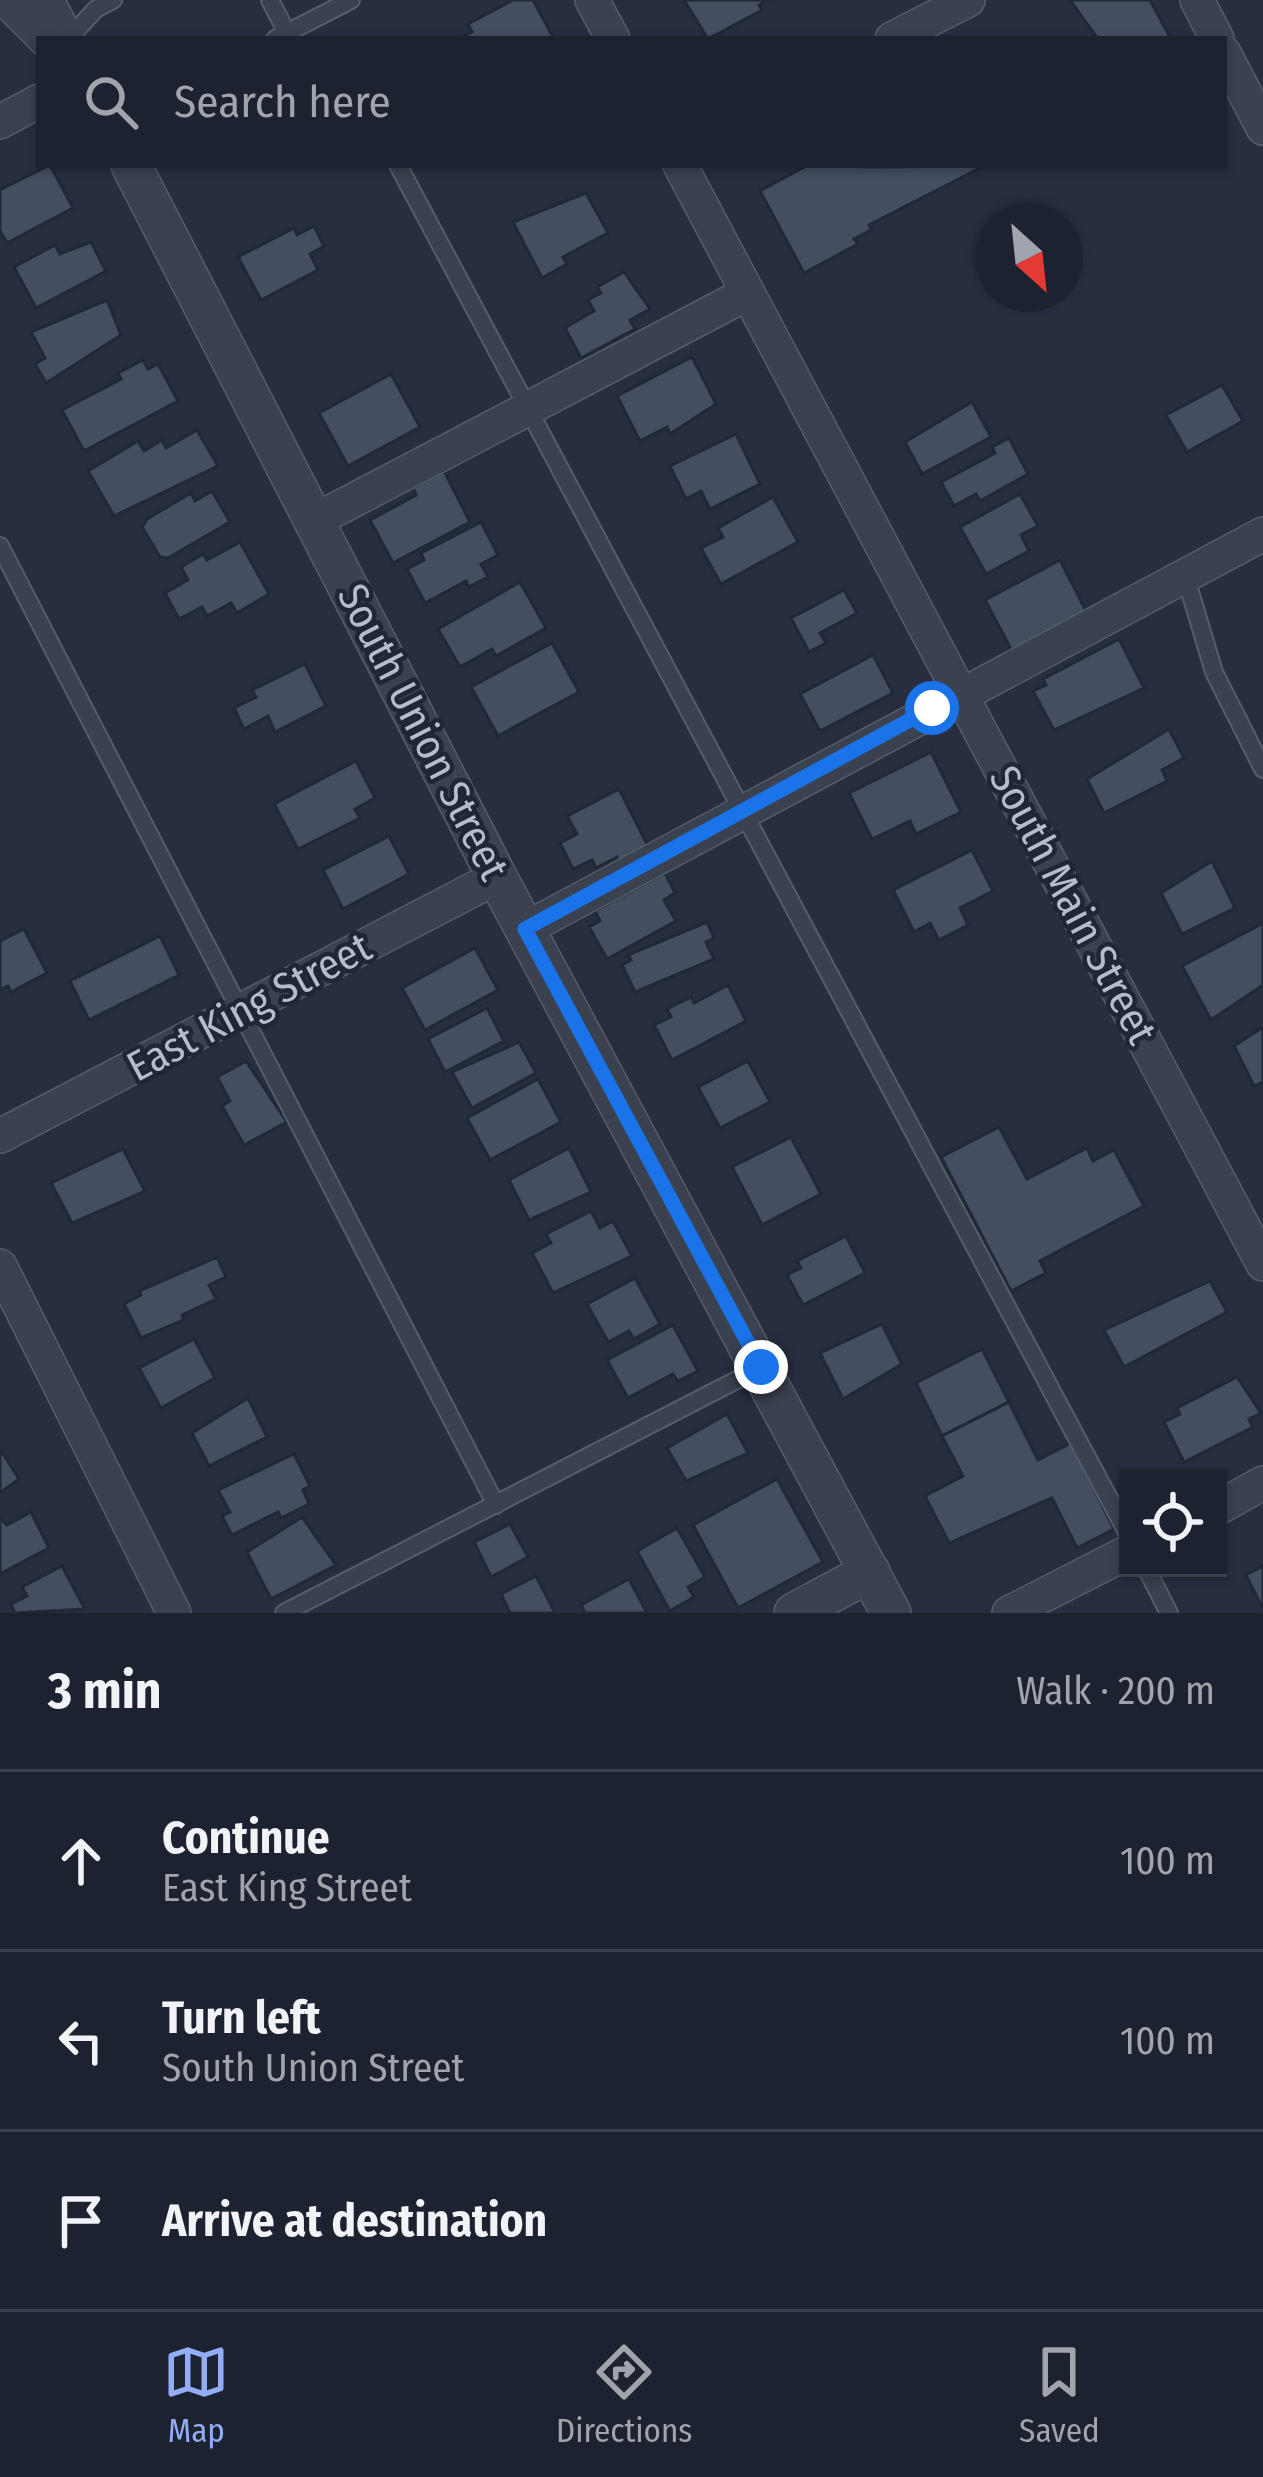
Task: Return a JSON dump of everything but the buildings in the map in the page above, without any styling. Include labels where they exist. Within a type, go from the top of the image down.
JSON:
[{"type":"street","points":[[10,0],[46,36]]},
{"type":"street","points":[[46,0],[66,36]]},
{"type":"street","points":[[592,0],[611,36]]},
{"type":"street","points":[[898,36],[968,0]]},
{"type":"street","points":[[1197,0],[1215,36]]},
{"type":"street","points":[[1227,58],[1263,128]]},
{"type":"street","points":[[0,122],[36,103]]},
{"type":"street","name":"South Union Street","points":[[133,168],[497,877],[891,1613]]},
{"type":"street","name":"South Main Street","points":[[682,168],[1263,1264]]},
{"type":"street","points":[[314,521],[748,293]]},
{"type":"street","points":[[525,929],[960,692],[1263,534]]},
{"type":"street","name":"East King Street","points":[[0,1136],[497,877]]},
{"type":"street","points":[[0,1266],[174,1613]]},
{"type":"street","points":[[1227,1503],[1263,1483]]},
{"type":"street","points":[[1009,1613],[1119,1557]]},
{"type":"street","points":[[794,1613],[870,1572]]},
{"type":"lane","points":[[270,0],[281,36],[352,0]]},
{"type":"lane","points":[[71,36],[104,4]]},
{"type":"lane","points":[[400,168],[1119,1517]]},
{"type":"lane","points":[[0,545],[496,1505]]},
{"type":"lane","points":[[1184,575],[1214,672],[1263,769]]},
{"type":"lane","points":[[284,1613],[761,1367]]},
{"type":"lane","points":[[1151,1577],[1169,1613]]},
{"type":"route","points":[[761,1367],[525,929],[932,708]]}]
